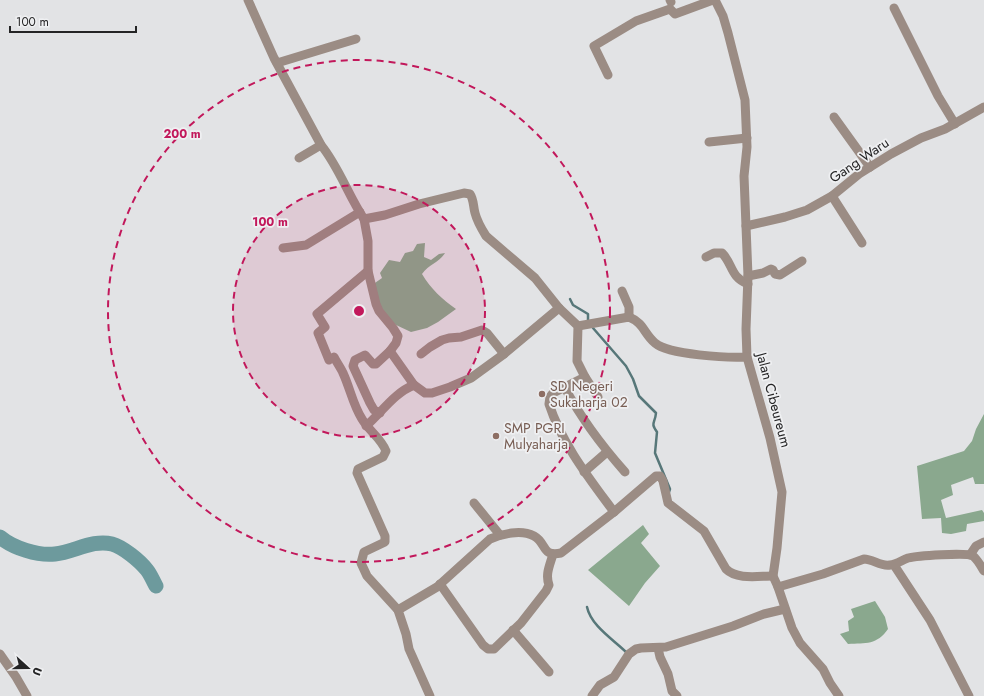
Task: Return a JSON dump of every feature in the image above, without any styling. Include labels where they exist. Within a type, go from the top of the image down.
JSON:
[{"type":"street","points":[[248,0],[276,63],[321,145],[330,155],[362,215],[368,241],[368,271],[376,304],[379,311],[398,336],[396,343],[390,351],[376,364],[373,364],[364,355],[354,360],[353,363],[370,403],[374,410],[380,414]]},
{"type":"street","points":[[608,75],[594,46],[636,21],[670,9],[675,14],[714,0]]},
{"type":"street","name":"Jalan Cibeureum","points":[[714,0],[723,16],[745,100],[747,138],[744,176],[748,280],[746,329],[747,357],[774,451],[782,492],[773,576]]},
{"type":"street","points":[[894,8],[938,96],[955,124]]},
{"type":"street","points":[[276,63],[356,39]]},
{"type":"street","name":"Gang Waru","points":[[746,226],[807,210],[832,196],[859,174],[911,143],[955,124],[984,107]]},
{"type":"street","points":[[834,117],[870,167]]},
{"type":"street","points":[[709,142],[747,138]]},
{"type":"street","points":[[299,158],[321,145]]},
{"type":"street","points":[[284,248],[306,245],[362,215],[375,217],[419,204],[468,193],[472,196],[475,212],[481,228],[486,236],[535,278],[559,308],[578,326],[577,361],[598,397]]},
{"type":"street","points":[[832,196],[862,243]]},
{"type":"street","points":[[706,258],[714,253],[722,254],[726,258],[735,275],[742,281],[748,280],[771,269],[775,274],[780,276],[802,261]]},
{"type":"street","points":[[368,271],[325,308],[318,312],[317,314],[325,327],[318,333],[329,360],[334,357],[343,373],[354,403],[366,426],[378,438],[386,451],[383,457],[361,467],[358,469],[357,473],[385,536],[385,542],[364,552],[361,563],[367,576],[398,610],[409,649],[430,696]]},
{"type":"street","points":[[622,291],[629,307],[629,317]]},
{"type":"street","points":[[390,351],[414,385],[426,393],[432,393],[470,378],[504,354],[559,308]]},
{"type":"street","points":[[578,326],[629,317],[642,325],[654,342],[663,348],[709,356],[747,357]]},
{"type":"street","points":[[421,354],[442,340],[461,337],[482,330],[487,333],[504,354]]},
{"type":"street","points":[[585,377],[552,395],[549,399],[549,404],[571,451],[584,472],[614,512]]},
{"type":"street","points":[[366,426],[380,414],[397,395],[414,385]]},
{"type":"street","points":[[565,388],[579,412],[607,452],[625,472]]},
{"type":"street","points":[[584,472],[607,452]]},
{"type":"street","points":[[398,610],[440,584],[490,539],[500,535],[518,533],[534,536],[548,552],[553,554],[561,553],[614,512],[656,476],[660,476],[663,481],[668,503],[704,531],[726,569],[730,573],[746,576],[773,576],[792,628],[800,642],[823,669],[830,683],[840,696]]},
{"type":"street","points":[[474,503],[500,535]]},
{"type":"street","points":[[970,555],[976,546],[984,542]]},
{"type":"street","points":[[440,584],[483,645],[488,649],[494,649],[521,623],[538,603],[549,585],[548,567],[553,554]]},
{"type":"street","points":[[778,587],[823,574],[864,559],[870,559],[886,566],[908,558],[922,556],[970,555],[974,557],[984,571]]},
{"type":"street","points":[[894,564],[930,620],[969,696]]},
{"type":"street","points":[[592,696],[600,685],[610,680],[617,674],[625,659],[632,651],[641,648],[666,648],[764,614],[785,609]]},
{"type":"street","points":[[513,630],[549,672]]},
{"type":"street","points":[[658,648],[662,662],[668,674],[672,691],[677,696]]},
{"type":"street","points":[[0,654],[27,696]]},
{"type":"green space","points":[[425,243],[424,257],[431,260],[439,254],[445,253],[422,274],[437,293],[456,309],[427,328],[411,332],[396,325],[379,310],[372,285],[382,278],[380,273],[389,260],[400,262],[405,253],[413,251],[417,244]]},
{"type":"green space","points":[[984,414],[984,484],[975,484],[973,477],[951,485],[953,495],[941,500],[946,518],[982,510],[984,513],[984,521],[967,524],[966,531],[951,534],[942,533],[941,518],[922,519],[917,466],[964,451],[972,441],[976,429]]},
{"type":"green space","points":[[643,525],[649,534],[641,543],[660,566],[645,583],[629,606],[588,570]]},
{"type":"green space","points":[[875,601],[885,617],[888,629],[875,641],[848,644],[840,634],[849,631],[848,621],[854,617],[851,609]]},
{"type":"waterway","points":[[570,299],[573,305],[588,314],[588,322]]},
{"type":"waterway","points":[[593,328],[626,366],[633,379],[639,396],[656,413],[653,424],[657,432],[655,453],[670,489],[669,492]]},
{"type":"waterway","points":[[0,537],[19,548],[41,554],[62,553],[98,543],[112,544],[126,551],[140,563],[148,572],[156,586]]},
{"type":"waterway","points":[[587,607],[589,614],[598,626],[627,653]]},
{"type":"place","name":"SD Negeri Sukaharja 02","points":[[542,394]]},
{"type":"place","name":"SMP PGRI Mulyaharja","points":[[496,436]]}]
